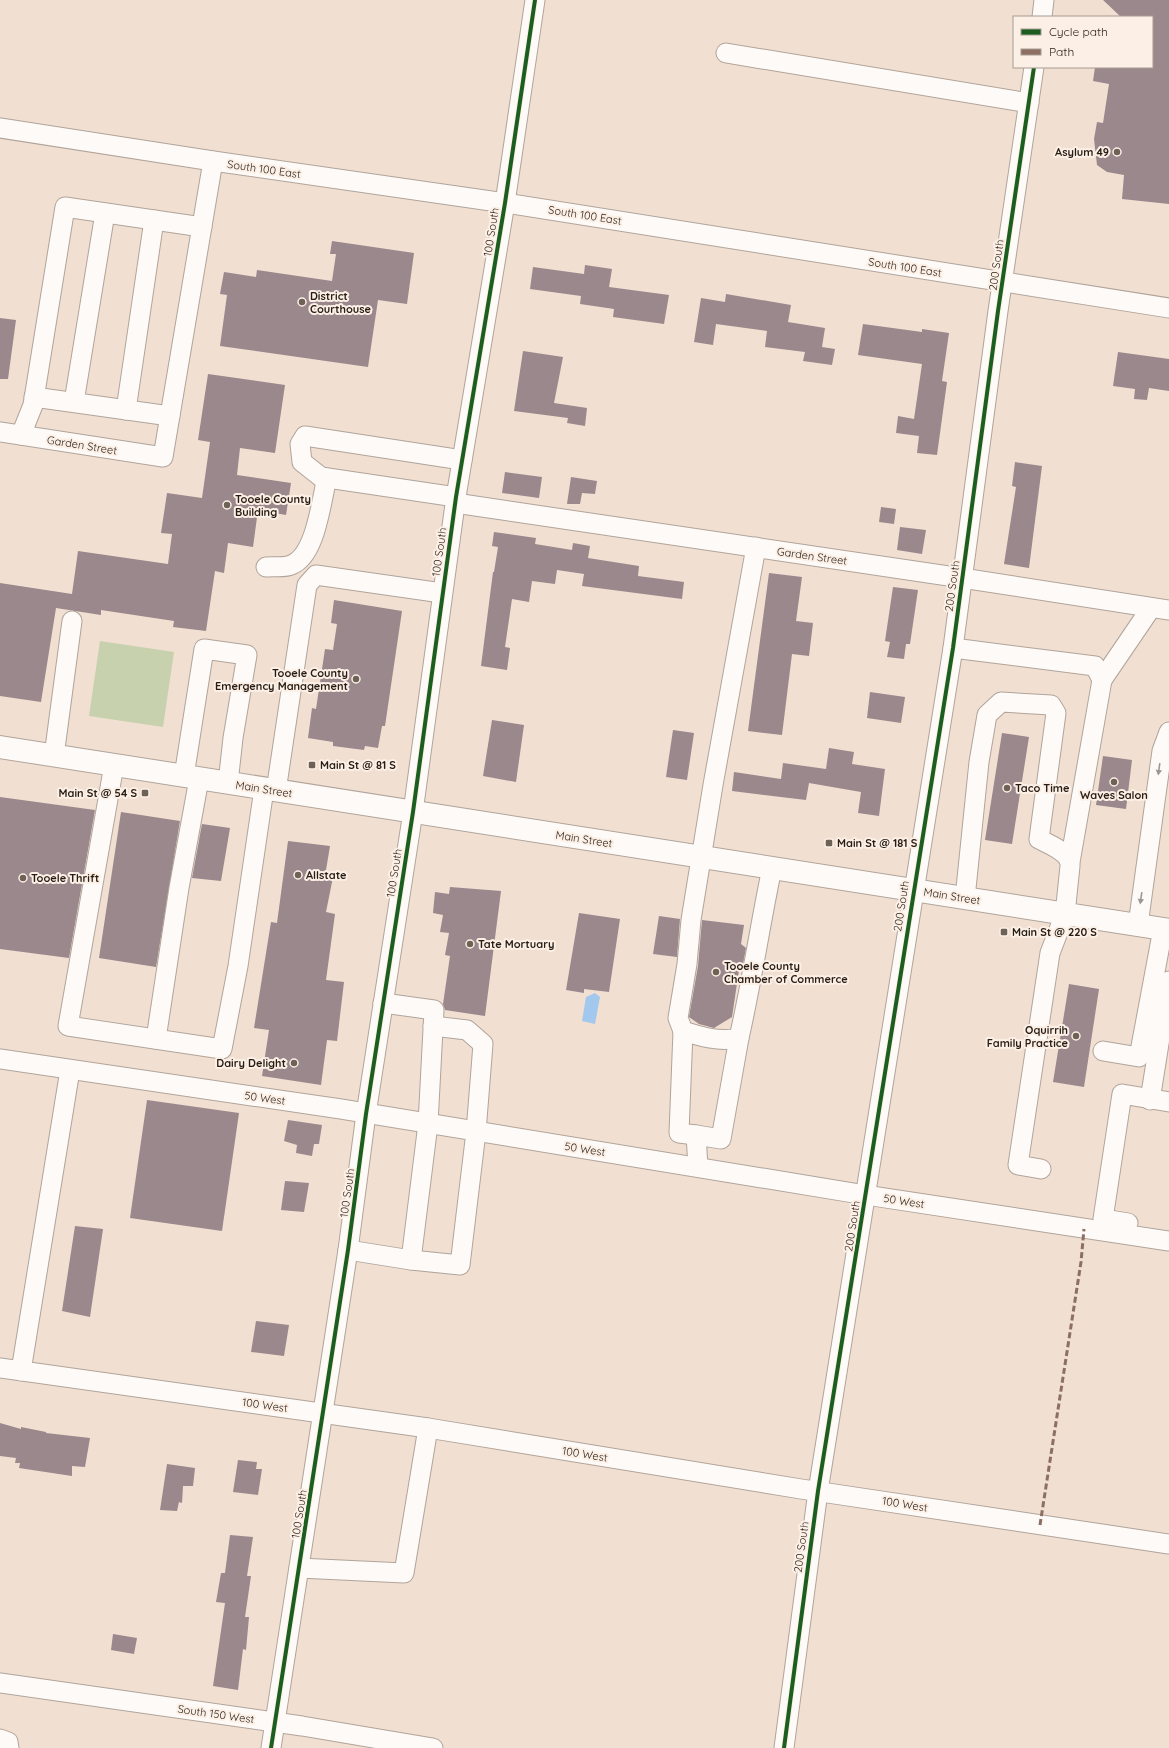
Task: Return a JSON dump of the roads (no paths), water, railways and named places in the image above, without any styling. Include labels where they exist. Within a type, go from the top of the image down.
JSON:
[{"type":"highway","name":"Main Street","points":[[0,746],[192,778],[1166,930]]},
{"type":"street","name":"100 South","points":[[271,1748],[324,1414],[366,1114],[413,812],[455,500],[505,203],[535,0]]},
{"type":"street","points":[[1042,16],[1044,0]]},
{"type":"street","points":[[726,53],[1029,103]]},
{"type":"street","name":"200 South","points":[[784,1748],[818,1491],[913,890],[953,648],[1002,283],[1034,68]]},
{"type":"street","name":"South 100 East","points":[[0,128],[213,161],[505,203],[1002,283],[1169,308]]},
{"type":"street","points":[[34,397],[170,416],[213,161]]},
{"type":"street","points":[[21,435],[33,405],[65,207],[202,227]]},
{"type":"street","points":[[74,402],[105,213]]},
{"type":"street","points":[[126,410],[154,220]]},
{"type":"street","name":"Garden Street","points":[[0,432],[163,457],[170,416]]},
{"type":"street","points":[[266,567],[291,566],[303,557],[311,544],[327,478],[321,477],[302,462],[300,444],[305,436],[462,460]]},
{"type":"street","name":"Garden Street","points":[[327,478],[455,500],[1160,609]]},
{"type":"street","points":[[756,547],[713,785],[691,920],[687,964],[678,1018],[683,1031],[679,1133],[720,1139],[753,973],[760,923],[772,868]]},
{"type":"street","points":[[114,765],[68,1026],[222,1049],[307,585],[316,575],[442,593]]},
{"type":"street","points":[[1041,1169],[1018,1165],[1050,953],[1065,914],[1070,862],[1102,680],[1160,609]]},
{"type":"street","points":[[54,756],[72,621]]},
{"type":"street","points":[[953,648],[1095,666],[1102,680]]},
{"type":"street","points":[[156,1039],[179,888],[192,778],[204,649],[247,655],[233,738],[228,783]]},
{"type":"street","points":[[965,898],[979,762],[987,715],[1001,702],[1051,705],[1056,714],[1038,838],[1065,854],[1070,862]]},
{"type":"street","points":[[1138,925],[1162,751],[1169,732]]},
{"type":"street","points":[[1103,1052],[1139,1057],[1166,930]]},
{"type":"street","points":[[1150,1100],[1169,981]]},
{"type":"street","points":[[383,1003],[434,1010],[428,1124],[411,1260]]},
{"type":"street","points":[[348,1250],[411,1260],[460,1265],[476,1132],[483,1044],[467,1030],[433,1026]]},
{"type":"street","points":[[683,1031],[704,1038],[724,1041],[739,1038]]},
{"type":"street","name":"50 West","points":[[0,1059],[366,1114],[866,1195],[1169,1241]]},
{"type":"street","points":[[21,1371],[70,1070]]},
{"type":"street","points":[[1169,1102],[1150,1100],[1122,1094],[1103,1219],[1169,1230]]},
{"type":"street","points":[[696,1135],[698,1167]]},
{"type":"street","name":"100 West","points":[[0,1368],[428,1428],[818,1491],[1169,1544]]},
{"type":"street","points":[[299,1568],[404,1573],[428,1428]]},
{"type":"street","name":"South 150 West","points":[[0,1683],[274,1722],[432,1748]]},
{"type":"street","points":[[0,1739],[8,1742],[9,1748]]},
{"type":"water","points":[[595,993],[600,997],[595,1024],[582,1021],[586,997]]},
{"type":"place","name":"Asylum 49","points":[[1117,152]]},
{"type":"place","name":"District Courthouse","points":[[302,302]]},
{"type":"place","name":"Tooele County Building","points":[[227,505]]},
{"type":"place","name":"Tooele County Emergency Management","points":[[356,679]]},
{"type":"place","name":"Main St @ 81 S","points":[[312,765]]},
{"type":"place","name":"Waves Salon","points":[[1114,782]]},
{"type":"place","name":"Taco Time","points":[[1007,788]]},
{"type":"place","name":"Main St @ 54 S","points":[[145,793]]},
{"type":"place","name":"Main St @ 181 S","points":[[829,843]]},
{"type":"place","name":"Allstate","points":[[298,875]]},
{"type":"place","name":"Tooele Thrift","points":[[23,878]]},
{"type":"place","name":"Main St @ 220 S","points":[[1004,932]]},
{"type":"place","name":"Tate Mortuary","points":[[470,944]]},
{"type":"place","name":"Tooele County Chamber of Commerce","points":[[716,972]]},
{"type":"place","name":"Oquirrih Family Practice","points":[[1076,1036]]},
{"type":"place","name":"Dairy Delight","points":[[294,1063]]}]
